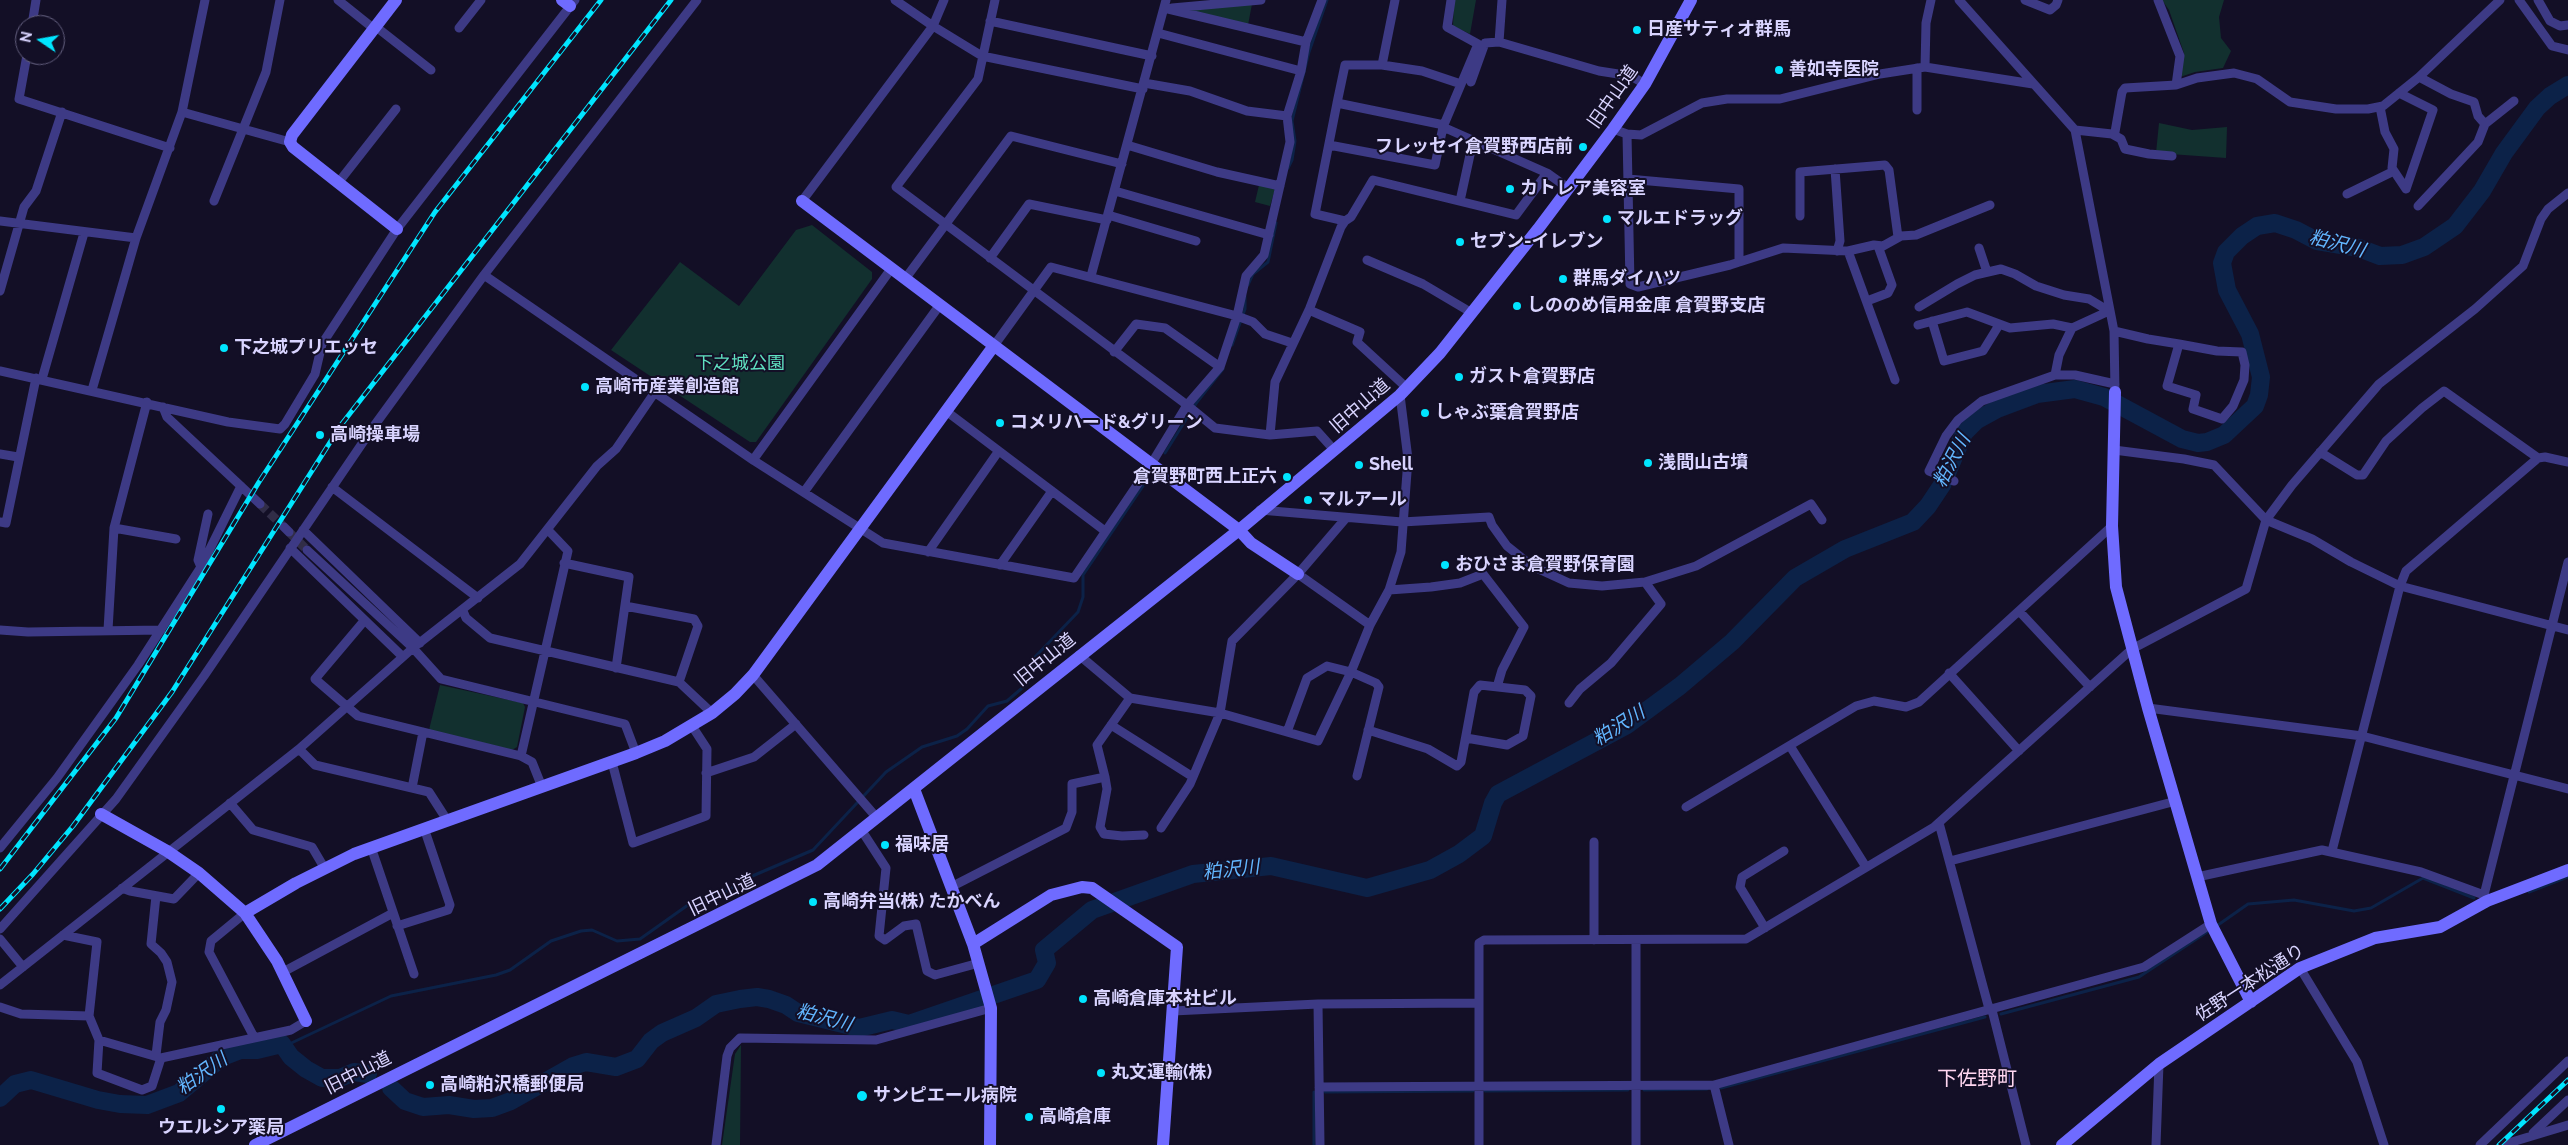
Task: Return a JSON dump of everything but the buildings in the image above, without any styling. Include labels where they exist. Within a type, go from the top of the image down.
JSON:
[{"type":"street","points":[[34,15],[36,0]]},
{"type":"street","points":[[92,390],[136,238],[182,112],[205,0]]},
{"type":"street","points":[[214,201],[266,72],[280,0]]},
{"type":"street","points":[[338,0],[431,70]]},
{"type":"street","points":[[290,142],[292,134],[396,0]]},
{"type":"street","points":[[459,28],[481,0]]},
{"type":"street","points":[[0,929],[116,799],[198,684],[374,426],[484,276],[697,0]]},
{"type":"street","points":[[896,0],[932,26],[982,56],[1144,86],[1190,91],[1247,111],[1287,116]]},
{"type":"street","points":[[944,0],[932,26],[802,201],[1150,466],[1238,530],[1251,543],[1370,625]]},
{"type":"street","points":[[995,0],[978,79],[896,187],[1114,352],[1187,404],[1215,428],[1270,435],[1317,430],[1335,451]]},
{"type":"street","points":[[1165,4],[1262,0]]},
{"type":"street","points":[[484,276],[752,460],[883,543],[1074,578],[1150,466],[1187,404],[1220,367],[1246,276],[1264,255],[1290,142],[1287,116],[1302,71],[1306,42],[1322,0]]},
{"type":"street","points":[[1382,65],[1395,0]]},
{"type":"street","points":[[1329,145],[1435,166],[1444,126],[1478,44],[1447,27],[1451,0]]},
{"type":"street","points":[[1499,42],[1502,0]]},
{"type":"street","name":"旧中山道","points":[[255,1145],[772,890],[818,865],[862,831],[1079,655],[1238,530],[1404,392],[1440,353],[1472,313],[1613,129],[1644,84],[1691,0]]},
{"type":"street","points":[[1917,110],[1926,23],[1931,0]]},
{"type":"street","points":[[1959,0],[2075,130],[2114,331],[2115,412],[2112,526],[2116,587],[2148,708],[2212,924],[2251,1002]]},
{"type":"street","points":[[2025,0],[2050,10],[2056,5],[2058,0]]},
{"type":"street","points":[[2158,0],[2180,56],[2176,85]]},
{"type":"street","points":[[2112,134],[2115,132],[2122,92],[2125,88],[2176,85],[2197,78],[2234,73],[2257,80],[2290,102],[2336,109],[2380,107],[2419,77],[2500,0]]},
{"type":"street","points":[[2519,0],[2552,46],[2568,50]]},
{"type":"street","points":[[2538,0],[2550,21],[2560,26],[2568,26]]},
{"type":"street","points":[[0,371],[147,402],[228,422],[274,430],[280,429],[285,424],[315,374],[322,344],[397,229],[569,2]]},
{"type":"street","points":[[1092,276],[1165,4]]},
{"type":"street","points":[[1165,4],[1306,42]]},
{"type":"street","points":[[990,21],[1152,56]]},
{"type":"street","points":[[1158,34],[1302,71]]},
{"type":"street","points":[[1471,82],[1485,43],[1499,42],[1599,71],[1631,76],[1644,84]]},
{"type":"street","points":[[25,65],[19,99],[170,148]]},
{"type":"street","points":[[1345,221],[1315,214],[1345,65],[1382,65],[1422,71],[1462,84]]},
{"type":"street","points":[[1613,129],[1627,134],[1641,134],[1702,103],[1727,99],[1780,99],[1880,74],[1921,67],[2032,84]]},
{"type":"street","points":[[2419,77],[2451,94],[2474,102],[2478,116],[2485,124]]},
{"type":"street","points":[[2380,107],[2385,132],[2394,149],[2392,168],[2406,189],[2433,110],[2398,93]]},
{"type":"street","points":[[2418,206],[2478,142],[2485,124],[2514,101]]},
{"type":"street","points":[[1337,103],[1444,126],[1473,141],[1547,173],[1568,188]]},
{"type":"street","points":[[338,182],[396,109]]},
{"type":"street","points":[[0,291],[18,224],[24,207],[36,191],[62,112]]},
{"type":"street","points":[[182,112],[290,142],[293,147],[397,229]]},
{"type":"street","points":[[2075,130],[2112,134],[2121,139],[2125,149],[2172,156]]},
{"type":"street","points":[[1627,134],[1630,284],[1638,287],[1739,262],[1783,248],[1848,251],[1874,245],[1878,246],[1898,237],[1916,235],[1990,206]]},
{"type":"street","points":[[904,279],[1011,136],[1122,164]]},
{"type":"street","points":[[1460,201],[1473,141]]},
{"type":"street","points":[[1127,145],[1217,172],[1280,186]]},
{"type":"street","points":[[1800,216],[1800,172],[1885,165],[1889,170],[1898,237]]},
{"type":"street","points":[[1835,169],[1840,241],[1836,251]]},
{"type":"street","points":[[2347,194],[2394,171]]},
{"type":"street","points":[[1270,435],[1275,382],[1309,310],[1345,221],[1350,218],[1373,180],[1516,215],[1547,173]]},
{"type":"street","points":[[1628,179],[1739,189],[1739,262]]},
{"type":"street","points":[[1114,191],[1269,235]]},
{"type":"street","points":[[1479,1145],[1479,943],[1484,940],[1746,939],[1939,823],[2132,649],[2246,589],[2266,520],[2320,452],[2379,384],[2475,309],[2523,266],[2541,219],[2548,209],[2568,194]]},
{"type":"street","points":[[990,258],[1029,204],[1108,218],[1196,241]]},
{"type":"street","points":[[0,221],[136,238]]},
{"type":"street","points":[[0,522],[6,523],[18,457],[39,379],[84,233]]},
{"type":"street","points":[[1867,301],[1888,293],[1892,285],[1878,246]]},
{"type":"street","points":[[1979,248],[1988,272]]},
{"type":"street","points":[[1848,251],[1895,380]]},
{"type":"street","points":[[0,257],[10,258]]},
{"type":"street","points":[[1367,260],[1424,284],[1472,313]]},
{"type":"street","points":[[254,1037],[209,952],[211,941],[245,913],[325,869],[371,847],[636,753],[692,726],[712,713],[735,694],[753,675],[861,530],[1051,267],[1092,276],[1200,308],[1236,316],[1252,322],[1265,334],[1292,343]]},
{"type":"street","points":[[752,460],[891,269]]},
{"type":"street","points":[[1920,307],[1957,284],[2001,269],[2009,271],[2036,286],[2064,295],[2089,298],[2109,310]]},
{"type":"street","points":[[804,492],[939,306]]},
{"type":"street","points":[[1079,655],[1130,698],[1220,713],[1318,741],[1351,672],[1370,625],[1389,590],[1401,552],[1408,459],[1404,392],[1357,342],[1360,332],[1309,310]]},
{"type":"street","points":[[1918,325],[1967,312],[1999,325],[2022,328],[2053,324],[2072,328],[2109,310]]},
{"type":"street","points":[[1932,321],[1944,361],[1983,351],[1999,325]]},
{"type":"street","points":[[1114,352],[1136,324],[1165,328],[1220,367]]},
{"type":"street","points":[[2054,375],[2059,355],[2072,328]]},
{"type":"street","points":[[2114,331],[2179,344],[2242,352],[2245,365],[2244,380],[2233,406],[2222,419],[2193,410],[2196,395],[2166,386],[2179,344]]},
{"type":"street","points":[[1954,481],[1929,471],[1946,436],[1958,420],[1982,401],[2054,375],[2075,375],[2115,388]]},
{"type":"street","points":[[2320,452],[2357,475],[2363,475],[2386,441],[2444,391],[2538,458]]},
{"type":"street","points":[[0,985],[167,850],[299,749],[416,646],[463,611],[520,564],[597,466],[616,449],[655,392]]},
{"type":"street","points":[[108,630],[114,528],[147,402]]},
{"type":"street","points":[[163,407],[167,416],[260,504]]},
{"type":"street","points":[[946,411],[1105,531]]},
{"type":"street","points":[[2114,450],[2214,465],[2266,520],[2312,539],[2351,562],[2400,586],[2568,630]]},
{"type":"street","points":[[928,552],[998,452]]},
{"type":"street","points":[[0,454],[18,457]]},
{"type":"street","points":[[2332,852],[2400,586],[2410,566],[2538,458],[2545,457],[2568,462]]},
{"type":"street","points":[[0,848],[57,778],[161,630],[201,566],[241,486]]},
{"type":"street","points":[[332,487],[478,598]]},
{"type":"street","points":[[1000,564],[1052,491]]},
{"type":"street","points":[[1260,510],[1402,522],[1489,517],[1492,525],[1513,552],[1547,575],[1569,583],[1587,586],[1645,582],[1696,566],[1810,504],[1822,520]]},
{"type":"street","points":[[201,566],[198,560],[208,514]]},
{"type":"street","points":[[1161,828],[1193,777],[1220,713],[1232,641],[1298,574],[1346,518]]},
{"type":"street","points":[[1686,807],[1865,702],[1883,701],[1906,707],[1913,706],[2112,526]]},
{"type":"street","points":[[114,528],[176,539]]},
{"type":"street","points":[[303,530],[416,646],[441,679],[625,724],[636,753]]},
{"type":"street","points":[[521,756],[568,552],[548,530]]},
{"type":"street","points":[[290,548],[403,657]]},
{"type":"street","points":[[307,550],[416,646]]},
{"type":"street","points":[[2197,877],[2312,851],[2332,852],[2421,872],[2485,898],[2568,562]]},
{"type":"street","points":[[564,563],[630,577],[616,668]]},
{"type":"street","points":[[1389,590],[1431,588],[1460,583],[1483,574],[1524,627],[1502,670],[1497,687]]},
{"type":"street","points":[[1569,703],[1580,689],[1627,645],[1661,604],[1645,582]]},
{"type":"street","points":[[625,606],[694,619],[698,626],[679,682]]},
{"type":"street","points":[[463,611],[466,618],[490,638],[679,682],[712,713]]},
{"type":"street","points":[[2019,611],[2090,687]]},
{"type":"street","points":[[364,621],[315,678],[358,716],[521,756],[532,762],[542,787]]},
{"type":"street","points":[[0,630],[28,632],[161,630]]},
{"type":"street","points":[[1287,732],[1307,678],[1327,666],[1351,672],[1376,683],[1379,687],[1357,776]]},
{"type":"street","points":[[1949,673],[2019,751]]},
{"type":"street","points":[[753,675],[877,818]]},
{"type":"street","points":[[1368,730],[1428,749],[1457,766],[1461,762],[1474,692],[1480,686],[1525,690],[1531,696],[1523,736],[1507,745],[1466,738]]},
{"type":"street","points":[[1130,698],[1097,745],[1107,789],[1100,827],[1104,834],[1116,836],[1144,835]]},
{"type":"street","points":[[2148,708],[2362,736],[2568,789]]},
{"type":"street","points":[[706,773],[754,757],[796,724]]},
{"type":"street","points":[[1111,725],[1193,777]]},
{"type":"street","points":[[612,762],[633,843],[706,816],[707,749],[692,726]]},
{"type":"street","points":[[412,788],[423,732]]},
{"type":"street","points":[[1790,746],[1866,867]]},
{"type":"street","points":[[299,749],[315,765],[429,792],[447,820]]},
{"type":"street","points":[[951,886],[1066,828],[1072,812],[1072,784],[1105,777]]},
{"type":"street","points":[[914,789],[973,944],[990,1004],[990,1145]]},
{"type":"street","points":[[1950,861],[2176,801]]},
{"type":"street","points":[[230,803],[253,830],[312,847],[325,869]]},
{"type":"street","points":[[99,1040],[158,1057],[292,1030],[306,1021],[283,972],[245,913],[199,873],[167,850],[101,814]]},
{"type":"street","points":[[1939,823],[1988,1005],[1992,1010],[2026,1145]]},
{"type":"street","points":[[397,926],[448,910],[450,905],[424,828]]},
{"type":"street","points":[[862,831],[886,868],[879,936],[885,940],[904,926],[916,924],[927,971],[936,975],[979,963]]},
{"type":"street","points":[[1594,842],[1594,940]]},
{"type":"street","points":[[371,847],[414,974]]},
{"type":"street","points":[[1765,928],[1740,887],[1742,877],[1784,851]]},
{"type":"street","name":"佐野一本松通り","points":[[2062,1145],[2159,1064],[2300,968],[2375,938],[2440,927],[2485,898],[2568,870]]},
{"type":"street","points":[[122,888],[174,899],[199,873]]},
{"type":"street","points":[[973,944],[1051,895],[1070,889],[1092,888],[1110,903],[1177,947],[1164,1145]]},
{"type":"street","points":[[63,935],[97,942],[89,1016],[99,1040],[97,1073],[142,1090],[149,1089],[152,1086],[158,1057],[160,1022],[166,1010],[172,982],[167,962],[161,952],[150,944],[156,896]]},
{"type":"street","points":[[283,972],[393,913]]},
{"type":"street","points":[[1319,1087],[1714,1085],[2144,968],[2212,924]]},
{"type":"street","points":[[0,939],[22,967]]},
{"type":"street","points":[[1636,940],[1636,1145]]},
{"type":"street","points":[[2300,968],[2356,1062],[2384,1145]]},
{"type":"street","points":[[1173,1011],[1318,1004],[1478,1003]]},
{"type":"street","points":[[716,1145],[727,1056],[730,1048],[740,1038],[876,1040],[990,1004]]},
{"type":"street","points":[[1318,1004],[1320,1145]]},
{"type":"street","points":[[0,1007],[21,1014],[89,1016]]},
{"type":"street","points":[[2480,1145],[2568,1061]]},
{"type":"street","points":[[2156,1145],[2159,1064]]},
{"type":"street","points":[[1714,1085],[1729,1145]]},
{"type":"street","points":[[2520,1145],[2568,1100]]},
{"type":"street","points":[[2502,1145],[2568,1125]]},
{"type":"green space","points":[[1454,0],[1476,0],[1470,34],[1453,26]]},
{"type":"green space","points":[[2162,0],[2224,0],[2219,17],[2221,38],[2231,51],[2223,68],[2195,72],[2180,77],[2184,53],[2169,10]]},
{"type":"green space","points":[[1252,4],[1248,25],[1182,10]]},
{"type":"green space","points":[[2159,123],[2192,130],[2227,127],[2226,158],[2156,153]]},
{"type":"green space","points":[[1259,185],[1275,189],[1270,206],[1255,202]]},
{"type":"green space","name":"下之城公園","points":[[812,225],[872,272],[872,279],[756,442],[750,442],[611,350],[680,262],[739,306],[796,230]]},
{"type":"green space","points":[[440,685],[523,703],[525,707],[517,747],[512,750],[429,730]]},
{"type":"green space","points":[[741,1045],[740,1145],[722,1145],[735,1054]]},
{"type":"waterway","points":[[1288,168],[1292,160],[1295,141],[1292,121],[1309,52],[1327,0]]},
{"type":"waterway","name":"粕沢川","points":[[391,1088],[405,1101],[423,1107],[449,1105],[474,1109],[492,1108],[511,1101],[573,1066],[586,1062],[616,1067],[637,1059],[651,1041],[662,1033],[696,1018],[716,1004],[740,999],[757,997],[769,999],[786,1005],[798,1013],[859,1028],[892,1020],[909,1024],[1037,980],[1047,963],[1044,950],[1092,910],[1193,874],[1271,866],[1367,888],[1430,870],[1459,854],[1483,836],[1493,803],[1498,794],[1627,725],[1680,686],[1732,642],[1795,578],[1845,549],[1913,522],[1928,506],[1942,485],[1964,433],[1977,420],[1997,409],[2037,394],[2075,389],[2104,397],[2182,439],[2198,443],[2207,442],[2224,435],[2255,406],[2259,395],[2261,377],[2250,334],[2227,290],[2222,263],[2226,252],[2242,236],[2257,226],[2275,223],[2296,230],[2317,241],[2359,248],[2380,256],[2402,255],[2424,247],[2455,226],[2482,191],[2504,153],[2537,108],[2550,96],[2568,85]]},
{"type":"waterway","points":[[1248,285],[1253,274],[1268,262],[1276,223]]},
{"type":"waterway","points":[[1232,345],[1245,309],[1245,296]]},
{"type":"waterway","points":[[1165,453],[1197,402],[1223,369]]},
{"type":"waterway","points":[[285,1046],[391,996],[496,975],[510,970],[551,941],[581,931],[592,930],[617,941],[640,939],[695,900],[727,891],[750,877],[813,850],[886,772],[922,747],[957,736],[967,729],[988,706],[1007,701],[1028,683],[1035,657],[1078,612],[1083,597],[1083,575],[1143,486]]},
{"type":"waterway","points":[[2529,892],[2568,877]]},
{"type":"waterway","points":[[2218,925],[2248,904],[2294,900],[2354,911],[2371,908],[2423,878],[2474,898]]},
{"type":"waterway","points":[[2001,1014],[2139,977],[2207,932]]},
{"type":"waterway","points":[[1721,1088],[1985,1017]]},
{"type":"waterway","name":"粕沢川","points":[[0,1098],[15,1084],[31,1080],[98,1100],[120,1104],[147,1105],[179,1093],[222,1057],[240,1050],[257,1050],[282,1044],[291,1057],[306,1069],[322,1078],[340,1078],[354,1072],[368,1074]]},
{"type":"waterway","points":[[1644,1090],[1707,1089]]},
{"type":"waterway","points":[[1485,1091],[1628,1090]]},
{"type":"waterway","points":[[1325,1092],[1473,1091]]},
{"type":"waterway","points":[[1314,1092],[1314,1145]]},
{"type":"tunnel","points":[[260,504],[284,527]]},
{"type":"tunnel","points":[[289,532],[307,550]]},
{"type":"railway","points":[[0,869],[116,718],[259,482],[435,212],[601,0]]},
{"type":"railway","points":[[0,909],[33,874],[73,826],[172,692],[341,425],[671,0]]},
{"type":"railway","points":[[2499,1145],[2568,1080]]},
{"type":"place","name":"日産サティオ群馬","points":[[1637,30]]},
{"type":"place","name":"善如寺医院","points":[[1779,70]]},
{"type":"place","name":"フレッセイ倉賀野西店前","points":[[1583,147]]},
{"type":"place","name":"カトレア美容室","points":[[1510,189]]},
{"type":"place","name":"マルエドラッグ","points":[[1607,219]]},
{"type":"place","name":"セブン-イレブン","points":[[1460,242]]},
{"type":"place","name":"群馬ダイハツ","points":[[1563,279]]},
{"type":"place","name":"しののめ信用金庫 倉賀野支店","points":[[1517,306]]},
{"type":"place","name":"下之城プリエッセ","points":[[224,348]]},
{"type":"place","name":"ガスト倉賀野店","points":[[1459,377]]},
{"type":"place","name":"高崎市産業創造館","points":[[585,387]]},
{"type":"place","name":"しゃぶ葉倉賀野店","points":[[1425,413]]},
{"type":"place","name":"コメリハード&グリーン","points":[[1000,423]]},
{"type":"place","name":"高崎操車場","points":[[320,435]]},
{"type":"place","name":"浅間山古墳","points":[[1648,463]]},
{"type":"place","name":"Shell","points":[[1359,465]]},
{"type":"place","name":"倉賀野町西上正六","points":[[1287,477]]},
{"type":"place","name":"マルアール","points":[[1308,500]]},
{"type":"place","name":"おひさま倉賀野保育園","points":[[1445,565]]},
{"type":"place","name":"福味居","points":[[885,845]]},
{"type":"place","name":"高崎弁当(株) たかべん","points":[[813,902]]},
{"type":"place","name":"高崎倉庫本社ビル","points":[[1083,999]]},
{"type":"place","name":"丸文運輸(株)","points":[[1101,1073]]},
{"type":"place","name":"高崎粕沢橋郵便局","points":[[430,1085]]},
{"type":"place","name":"サンピエール病院","points":[[862,1096]]},
{"type":"place","name":"ウエルシア薬局","points":[[221,1109]]},
{"type":"place","name":"高崎倉庫","points":[[1029,1117]]},
{"type":"district","name":"下佐野町","points":[[1977,1079]]}]
